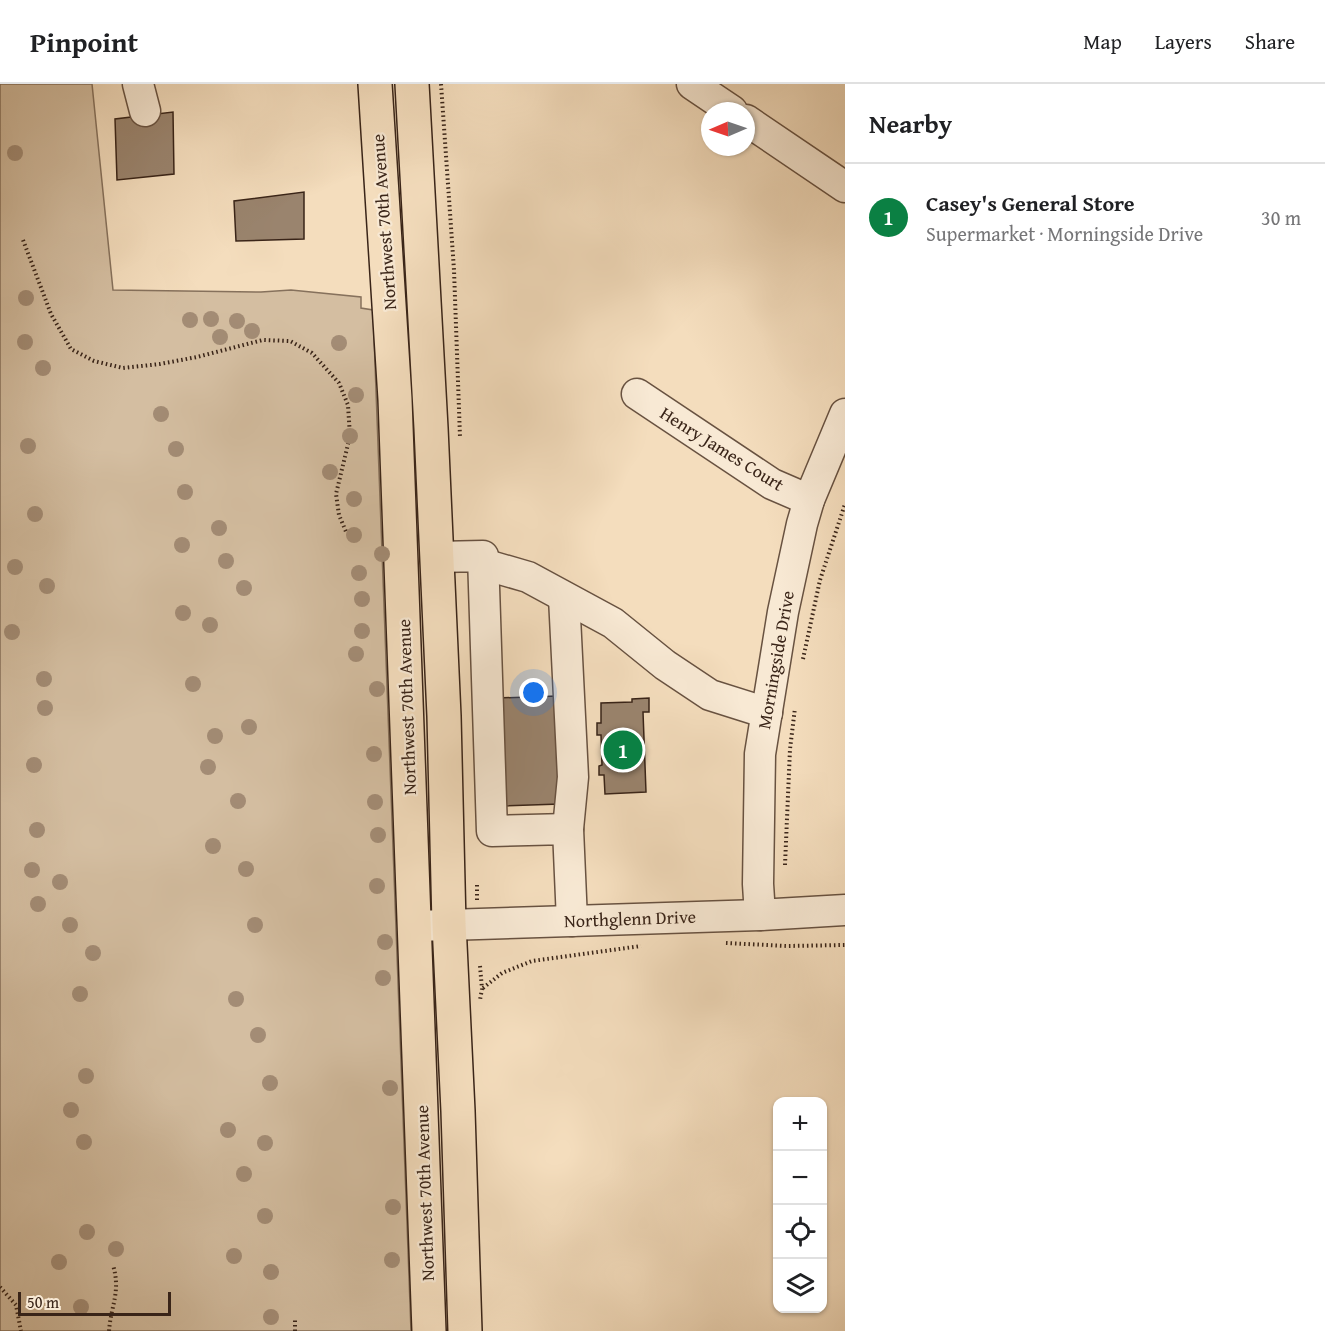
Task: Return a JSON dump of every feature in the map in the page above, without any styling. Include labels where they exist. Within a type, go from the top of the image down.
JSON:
[{"type":"main road","name":"Northwest 70th Avenue","points":[[375,84],[395,399],[429,1331]]},
{"type":"main road","name":"Northwest 70th Avenue","points":[[412,84],[444,716],[465,1331]]},
{"type":"street","points":[[692,84],[719,102]]},
{"type":"street","points":[[755,126],[845,187]]},
{"type":"street","name":"Henry James Court","points":[[637,394],[772,484],[809,500]]},
{"type":"street","name":"Morningside Drive","points":[[760,915],[758,813],[760,754],[781,710],[783,612],[809,500],[845,414]]},
{"type":"street","points":[[437,557],[483,556],[492,831],[568,829]]},
{"type":"street","points":[[483,564],[528,577],[613,623],[664,665],[710,695],[781,710]]},
{"type":"street","points":[[564,597],[573,777],[568,829],[572,921]]},
{"type":"street","name":"Northglenn Drive","points":[[416,926],[760,915],[845,910]]},
{"type":"path","points":[[23,240],[51,314],[71,349],[94,361],[123,368],[160,364],[263,340],[290,341],[312,353],[339,383],[348,405],[350,436],[336,494],[339,515],[347,534]]},
{"type":"path","points":[[801,668],[820,580],[845,504]]},
{"type":"path","points":[[781,710],[790,749],[785,871]]},
{"type":"path","points":[[722,943],[788,946],[845,945]]},
{"type":"path","points":[[483,989],[502,973],[532,961],[649,945]]},
{"type":"path","points":[[108,1331],[118,1280],[113,1265]]},
{"type":"path","points":[[0,1287],[16,1305],[21,1331]]},
{"type":"path","points":[[295,1320],[295,1331]]},
{"type":"shaded area","points":[[0,84],[92,84],[113,290],[261,292],[291,290],[361,297],[361,308],[373,310],[411,1331],[0,1331]]},
{"type":"building","points":[[173,112],[174,174],[117,180],[115,119]]},
{"type":"building","points":[[304,192],[304,239],[236,241],[234,201]]},
{"type":"building","points":[[557,696],[560,804],[500,806],[497,698]]},
{"type":"building","points":[[649,698],[649,712],[643,712],[646,792],[605,794],[604,775],[599,775],[599,766],[602,765],[601,735],[597,735],[597,723],[601,723],[601,703],[632,702],[632,699]]},
{"type":"place","name":"Casey's General Store","points":[[623,750]]}]
